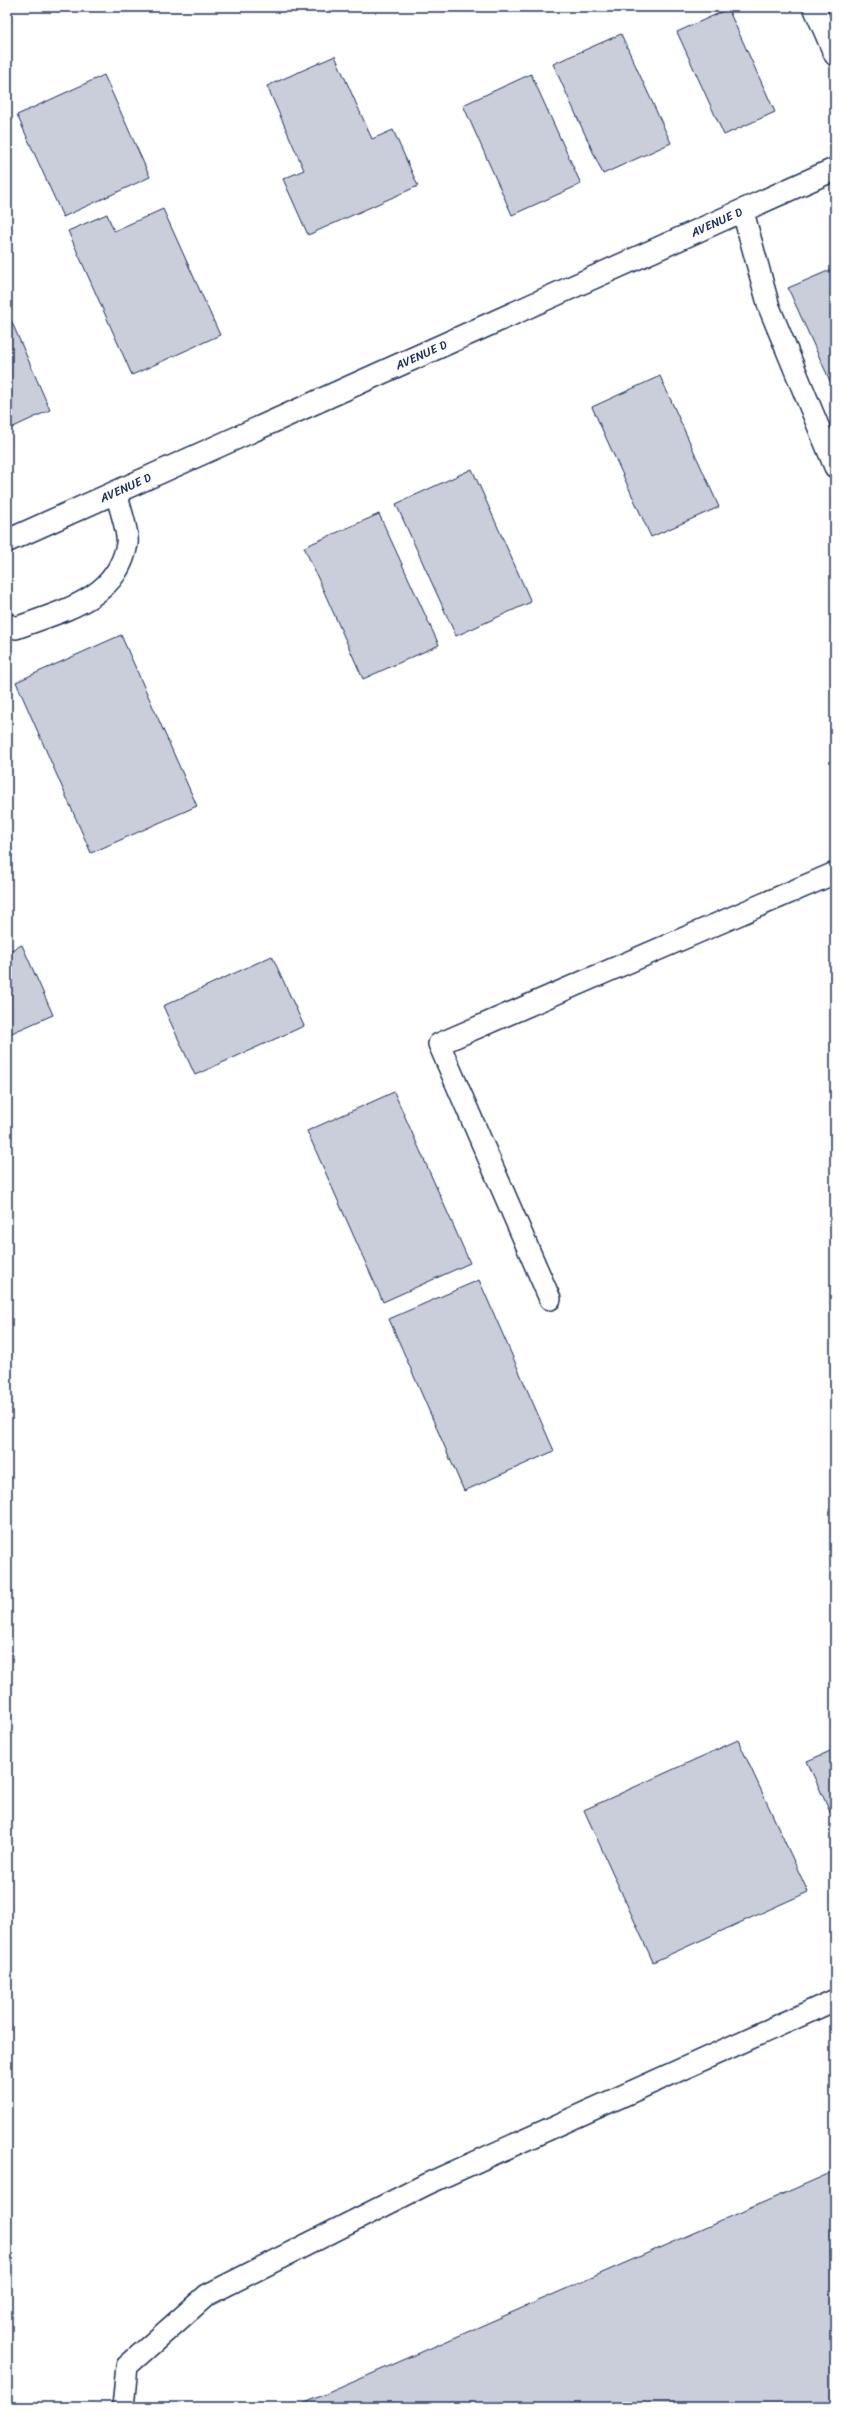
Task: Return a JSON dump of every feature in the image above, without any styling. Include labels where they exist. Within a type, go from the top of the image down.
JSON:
[{"type":"street","name":"AVENUE D","points":[[7,541],[743,212],[835,169]]},
{"type":"lane","points":[[814,7],[835,55]]},
{"type":"lane","points":[[743,212],[769,307],[835,467]]},
{"type":"lane","points":[[7,624],[16,628],[89,600],[116,576],[127,543],[116,493]]},
{"type":"lane","points":[[550,1299],[439,1044],[835,873]]},
{"type":"lane","points":[[123,2407],[127,2366],[207,2295],[427,2184],[835,2000]]},
{"type":"building","points":[[728,9],[775,112],[724,135],[677,32]]},
{"type":"building","points":[[621,34],[671,143],[603,174],[553,64]]},
{"type":"building","points":[[335,56],[372,139],[393,130],[418,186],[308,235],[283,179],[304,170],[267,86]]},
{"type":"building","points":[[531,74],[581,184],[512,215],[463,105]]},
{"type":"building","points":[[104,75],[150,177],[63,217],[17,115]]},
{"type":"building","points":[[163,209],[220,335],[132,375],[68,231],[107,214],[114,231]]},
{"type":"building","points":[[835,268],[835,392],[788,288]]},
{"type":"building","points":[[7,311],[50,410],[7,430]]},
{"type":"building","points":[[660,376],[719,507],[651,537],[592,407]]},
{"type":"building","points":[[472,469],[531,602],[456,636],[396,504]]},
{"type":"building","points":[[379,514],[439,645],[363,679],[304,547]]},
{"type":"building","points":[[121,635],[197,806],[91,853],[16,682]]},
{"type":"building","points":[[22,945],[53,1015],[7,1035],[7,952]]},
{"type":"building","points":[[272,956],[304,1026],[195,1075],[163,1006]]},
{"type":"building","points":[[394,1092],[470,1263],[383,1302],[307,1131]]},
{"type":"building","points":[[479,1280],[554,1451],[464,1491],[389,1319]]},
{"type":"building","points":[[738,1740],[808,1892],[653,1962],[584,1810]]},
{"type":"building","points":[[835,1749],[835,1823],[807,1761]]},
{"type":"building","points":[[835,2171],[835,2407],[296,2407]]}]
